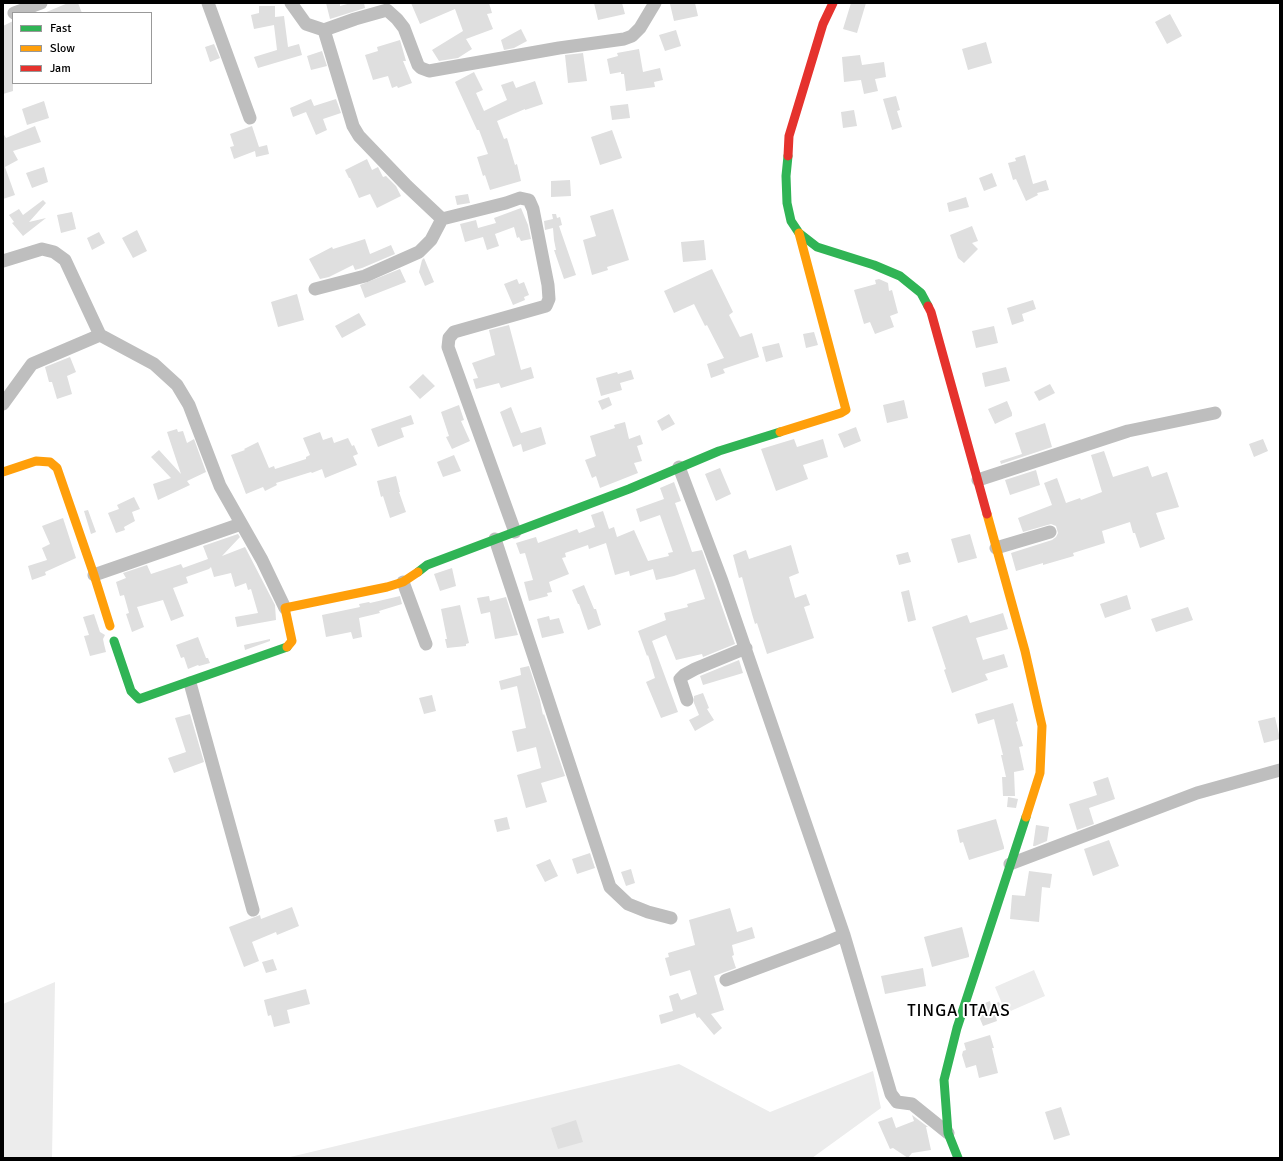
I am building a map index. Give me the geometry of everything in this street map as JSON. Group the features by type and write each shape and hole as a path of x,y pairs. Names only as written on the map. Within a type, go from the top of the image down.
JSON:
{"street":[{"path":"17,12 41,3"},
{"path":"208,3 250,118"},
{"path":"291,3 306,24 324,30 385,7 404,28 418,65 429,71 559,48 624,39 632,36 640,28 655,3"},
{"path":"832,3 823,24 789,136 786,176 787,203 791,221 799,233 817,247 874,265 900,276 921,293 932,312 1025,651 1042,726 1040,773 957,1028 944,1080 948,1133 958,1158"},
{"path":"324,30 353,126 359,136 406,186 442,219"},
{"path":"315,289 365,276 420,252 431,240 442,219 520,198 529,200 533,209 548,285 549,299 546,306 454,332 449,338 448,347 515,532"},
{"path":"285,608 387,587 403,582 427,565 629,488 719,451 842,413 846,410 799,233"},
{"path":"3,261 42,249 54,252 66,260 100,335 154,364 176,385 189,405 220,486 262,560 285,608 292,641 288,646 139,699 131,691 114,642"},
{"path":"3,404 32,364 100,335"},
{"path":"978,480 1128,431 1215,413"},
{"path":"3,472 36,461 50,462 57,468 110,626"},
{"path":"679,467 746,648 844,935 891,1094 897,1102 912,1104 948,1133"},
{"path":"94,575 241,524"},
{"path":"996,548 1050,532"},
{"path":"495,539 610,887 628,904 648,912 671,918"},
{"path":"403,582 426,644"},
{"path":"686,700 680,679 684,675 746,648"},
{"path":"190,682 253,910"},
{"path":"1010,864 1197,793 1280,770"},
{"path":"726,980 844,935"}],"shaded area":[{"path":"1034,970 1045,996 1006,1013 995,987"},
{"path":"55,982 52,1158 3,1158 3,1004"},
{"path":"679,1064 770,1112 873,1071 881,1108 812,1158 286,1158"}],"building":[{"path":"68,3 78,3 82,12 46,12"},
{"path":"326,3 340,3 340,6 351,3 364,3 365,8 330,19"},
{"path":"411,3 489,3 492,13 487,14 493,29 466,39 472,49 458,58 439,61 432,50 463,31 455,9 420,24"},
{"path":"594,3 622,3 625,14 598,20"},
{"path":"695,3 698,16 674,21 670,4"},
{"path":"851,3 866,3 857,33 843,29"},
{"path":"259,6 275,6 275,17 284,16 288,47 299,44 302,55 258,68 254,57 277,50 274,25 254,29 251,15 259,13"},
{"path":"1170,14 1182,36 1167,44 1155,22"},
{"path":"12,22 13,91 3,94 3,26"},
{"path":"521,29 527,41 514,48 504,50 501,40"},
{"path":"676,30 681,46 665,51 659,35"},
{"path":"400,40 406,61 403,61 412,83 398,88 397,86 392,88 388,76 373,80 365,55 378,51 377,47"},
{"path":"986,42 992,63 968,70 962,49"},
{"path":"214,44 220,58 210,62 205,47"},
{"path":"639,49 643,72 660,68 663,80 654,82 655,87 626,91 624,74 621,74 621,72 610,74 607,59 618,56 617,53"},
{"path":"322,51 327,66 311,70 307,56"},
{"path":"583,53 587,81 568,83 565,55"},
{"path":"860,55 862,65 884,62 886,77 875,79 878,91 864,94 861,80 844,82 842,57"},
{"path":"474,72 483,90 476,93 484,111 507,100 501,85 513,81 516,88 535,81 543,104 525,109 497,121 504,139 507,138 515,165 517,164 521,181 490,190 485,175 483,176 477,157 488,154 479,130 477,130 455,82"},
{"path":"896,96 900,110 897,111 902,127 892,130 883,99"},
{"path":"311,99 314,106 336,99 341,113 323,119 327,130 316,135 306,112 293,117 290,108"},
{"path":"44,101 49,118 27,125 22,109"},
{"path":"628,104 630,118 612,120 610,106"},
{"path":"854,110 857,126 843,128 841,112"},
{"path":"35,126 41,142 13,151 18,160 5,167 15,195 3,199 3,133 6,138"},
{"path":"252,126 259,147 267,145 269,154 256,157 255,151 234,159 230,147 234,146 230,134"},
{"path":"612,130 622,158 600,165 591,137"},
{"path":"1025,155 1033,184 1046,180 1049,190 1037,193 1038,195 1026,201 1016,179 1013,180 1008,163 1016,161 1015,158"},
{"path":"367,159 372,170 378,167 383,177 386,176 396,186 401,196 377,208 370,194 359,198 345,170"},
{"path":"44,167 48,182 32,188 26,173"},
{"path":"992,173 997,186 984,191 979,178"},
{"path":"570,180 571,196 551,197 551,181"},
{"path":"468,194 470,203 457,205 455,196"},
{"path":"966,197 969,207 949,212 947,203"},
{"path":"43,200 46,203 29,222 46,218 23,236 12,223 14,222 9,215 19,209 23,215"},
{"path":"521,208 528,225 531,239 521,241 519,237 517,238 514,227 495,234 499,246 487,250 483,237 465,242 460,224 476,220 478,228 496,223 494,218"},
{"path":"613,209 629,260 607,267 608,270 592,275 583,240 596,236 590,216"},
{"path":"72,212 76,229 61,233 57,215"},
{"path":"552,214 556,214 557,218 560,217 562,225 559,226 576,275 564,279 554,250 556,250 553,228 545,230 544,221 553,219"},
{"path":"972,226 978,241 972,243 978,249 964,263 958,258 950,235"},
{"path":"137,230 147,251 133,258 122,238"},
{"path":"99,232 105,243 92,250 87,238"},
{"path":"365,239 370,254 391,245 395,254 355,270 353,265 329,277 320,279 309,259 332,247 333,249"},
{"path":"704,240 706,260 683,262 681,242"},
{"path":"424,258 434,282 425,286 419,272 422,260"},
{"path":"400,269 406,282 365,298 360,285"},
{"path":"712,269 733,312 729,315 740,337 752,333 759,357 723,369 725,373 711,378 707,364 724,358 707,325 705,326 694,304 674,313 664,291"},
{"path":"517,279 519,284 524,282 529,295 524,297 525,300 513,305 504,284"},
{"path":"879,279 888,283 889,291 892,290 898,313 890,316 894,327 875,334 870,322 864,324 854,290 876,284 875,280"},
{"path":"297,294 304,320 278,327 271,302"},
{"path":"1033,300 1036,309 1022,314 1024,321 1012,325 1007,308"},
{"path":"359,313 366,325 342,338 335,326"},
{"path":"509,325 521,370 531,367 534,378 501,388 499,383 476,389 473,379 478,378 472,363 495,355 489,330"},
{"path":"994,326 998,343 976,348 972,331"},
{"path":"814,332 818,345 806,348 803,334"},
{"path":"779,343 783,357 766,362 762,347"},
{"path":"70,357 76,372 67,376 72,394 57,399 52,382 49,382 45,367"},
{"path":"1006,367 1010,381 985,387 982,373"},
{"path":"631,370 634,379 620,383 622,390 601,396 596,378"},
{"path":"423,374 435,386 420,399 409,387"},
{"path":"1050,384 1055,393 1039,401 1034,392"},
{"path":"609,397 612,405 602,410 598,401"},
{"path":"904,400 908,418 887,423 883,405"},
{"path":"1007,401 1012,416 995,424 988,409"},
{"path":"459,405 464,420 461,421 470,441 452,449 446,437 449,436 441,412"},
{"path":"511,407 521,433 541,427 546,444 523,452 521,444 513,447 500,412"},
{"path":"669,414 675,424 662,431 657,421"},
{"path":"411,415 414,424 401,428 404,437 378,447 371,429"},
{"path":"625,422 629,439 640,435 643,444 637,446 642,461 634,463 638,473 600,488 596,476 592,478 585,460 596,456 590,436 615,428 614,425"},
{"path":"1045,423 1052,447 1001,464 1000,461 1022,454 1015,433"},
{"path":"856,427 861,441 844,448 838,434"},
{"path":"177,429 178,432 183,431 187,443 194,439 206,472 187,481 190,485 158,500 153,484 171,478 151,457 159,450 181,474 167,432"},
{"path":"320,432 323,440 332,437 334,443 348,438 352,446 354,445 358,454 353,456 357,465 325,478 322,469 276,483 277,485 265,491 263,487 246,494 231,455 245,450 244,449 258,442 269,468 274,466 275,469 306,459 306,457 310,455 303,438"},
{"path":"794,439 797,447 823,439 828,457 803,465 808,479 776,491 761,449"},
{"path":"1263,439 1268,451 1254,457 1249,444"},
{"path":"1104,451 1113,477 1148,466 1152,477 1167,472 1179,507 1156,513 1165,539 1140,548 1130,522 1102,531 1105,543 1073,553 1074,556 1016,571 1011,553 1052,540 1058,533 1056,526 1051,524 1023,532 1018,518 1052,505 1044,483 1057,478 1066,503 1080,498 1081,500 1102,492 1091,455"},
{"path":"454,455 461,471 443,477 437,462"},
{"path":"720,468 731,494 716,501 705,474"},
{"path":"1036,470 1040,485 1010,495 1005,480"},
{"path":"396,476 399,492 406,512 390,518 383,496 381,497 377,481"},
{"path":"674,482 681,501 675,503 692,552 702,550 735,644 703,657 702,654 676,660 666,635 652,641 678,712 661,718 646,682 655,678 648,655 647,656 638,631 666,620 664,613 688,607 687,604 705,599 695,569 656,580 653,569 630,576 629,571 615,575 606,543 589,549 588,545 565,553 566,557 562,558 569,574 549,582 552,592 547,593 548,596 529,601 524,582 533,580 525,553 520,554 516,543 536,537 538,543 577,529 579,533 595,527 591,515 603,511 609,529 614,527 617,537 634,530 648,561 669,556 668,553 673,552 660,515 640,522 636,509 664,499 660,488"},
{"path":"134,497 140,509 132,512 135,521 124,527 125,530 116,533 108,513 119,509 117,505"},
{"path":"88,510 96,532 91,534 84,511"},
{"path":"63,518 76,558 45,572 46,575 32,580 28,566 47,560 42,548 50,544 42,526"},
{"path":"238,534 240,537 222,556 245,547 275,605 276,620 237,627 235,617 258,613 251,589 248,590 246,583 235,587 231,573 214,577 211,567 186,577 188,583 173,588 184,616 171,621 163,600 137,607 144,627 132,632 126,614 129,613 124,595 120,596 116,582 126,578 123,573 147,565 151,574 181,564 183,568 208,559 203,546"},
{"path":"970,534 977,558 958,563 951,539"},
{"path":"791,545 799,573 789,577 795,598 806,594 810,605 804,607 814,638 767,654 757,623 755,624 742,577 739,578 733,555 746,550 749,559"},
{"path":"908,552 911,562 899,565 896,555"},
{"path":"452,568 456,586 440,591 434,574"},
{"path":"584,585 594,609 596,609 601,625 588,630 579,604 572,590"},
{"path":"909,590 916,620 908,622 901,592"},
{"path":"1127,595 1131,609 1105,618 1100,604"},
{"path":"400,596 402,604 379,611 380,613 359,618 362,637 353,639 351,632 326,637 322,615 360,607 359,604"},
{"path":"489,596 490,601 506,597 518,635 495,639 490,612 481,614 477,598"},
{"path":"460,605 469,643 466,644 466,646 447,648 445,639 447,639 441,609"},
{"path":"1188,607 1193,620 1156,632 1151,619"},
{"path":"1003,613 1008,629 976,638 983,660 1004,654 1008,667 985,674 988,680 952,693 944,670 946,669 932,627 967,615 970,623"},
{"path":"94,614 100,632 105,635 103,639 106,652 90,656 84,636 89,635 83,617"},
{"path":"549,616 550,620 559,618 564,633 542,638 537,619"},
{"path":"198,637 206,658 208,658 210,663 198,665 188,669 184,657 181,658 176,645"},
{"path":"270,639 270,641 245,650 244,645"},
{"path":"739,660 743,673 703,685 700,676"},
{"path":"529,666 540,700 543,715 544,714 565,776 541,783 547,802 526,808 517,775 541,768 536,747 517,752 512,731 526,728 517,686 501,690 499,681 521,675 520,668"},
{"path":"703,693 709,708 707,709 714,720 695,731 689,720 699,715 694,703 694,696"},
{"path":"432,695 436,711 424,714 419,698"},
{"path":"1013,703 1018,721 1016,722 1023,746 1019,747 1024,770 1014,772 1015,796 1003,796 1002,777 1006,777 1001,755 1003,755 994,719 978,724 975,714"},
{"path":"190,714 204,762 174,773 168,758 186,752 175,718"},
{"path":"1275,717 1280,739 1264,743 1258,721"},
{"path":"1108,777 1115,799 1089,808 1094,824 1077,830 1069,804 1097,795 1093,782"},
{"path":"1008,797 1018,799 1016,808 1007,807"},
{"path":"507,817 510,829 497,832 494,820"},
{"path":"996,819 1004,849 969,860 963,842 960,843 957,830"},
{"path":"1036,825 1049,827 1047,841 1033,846"},
{"path":"1109,840 1119,866 1093,876 1084,849"},
{"path":"590,853 595,868 577,874 572,859"},
{"path":"550,859 558,876 545,882 536,865"},
{"path":"631,869 635,883 626,886 621,872"},
{"path":"1029,871 1052,874 1050,888 1042,887 1039,922 1010,919 1012,895 1025,896"},
{"path":"292,907 299,926 277,935 276,932 252,942 259,961 244,967 229,927 260,915 261,919"},
{"path":"730,908 737,932 752,927 755,938 732,945 734,955 732,956 736,968 714,976 724,1010 711,1014 722,1028 714,1035 699,1017 697,1018 695,1013 661,1024 659,1015 673,1011 669,996 678,993 681,1000 697,994 690,970 670,976 665,958 669,957 668,953 695,945 689,920"},
{"path":"962,927 969,957 932,967 924,937"},
{"path":"273,959 277,970 266,973 262,962"},
{"path":"923,968 926,986 885,994 881,976"},
{"path":"306,989 310,1004 287,1010 290,1023 274,1027 271,1015 268,1016 264,1000"},
{"path":"990,1001 991,1005 999,1002 1003,1012 995,1014 997,1021 983,1026 975,1007"},
{"path":"990,1035 994,1048 992,1048 998,1073 979,1078 976,1065 966,1068 962,1055 963,1051 966,1050 964,1043"},
{"path":"1061,1107 1070,1135 1054,1140 1045,1112"},
{"path":"912,1115 928,1127 926,1127 931,1150 912,1153 908,1158 893,1148 890,1149 878,1122 892,1117 896,1128 914,1121"},
{"path":"576,1120 583,1142 558,1149 551,1128"}],"traffic: fast":[{"path":"788,156 786,176 787,203 791,221 799,233 817,247 874,265 900,276 921,293 928,306"},
{"path":"418,572 427,565 629,489 719,451 780,432"},
{"path":"114,641 131,691 139,699 287,647"},
{"path":"958,1158 948,1133 944,1080 957,1028 1026,817"}],"traffic: slow":[{"path":"780,432 841,413 846,410 799,233"},
{"path":"3,472 36,461 50,462 57,468 110,626"},
{"path":"987,514 1025,651 1042,726 1040,773 1026,817"},
{"path":"287,647 292,641 285,608 387,587 403,582 418,572"}],"traffic: jam":[{"path":"788,156 789,136 823,24 833,3"},
{"path":"928,306 931,312 987,514"}],"district":[{"name":"TINGA ITAAS","path":"959,1012"}]}
